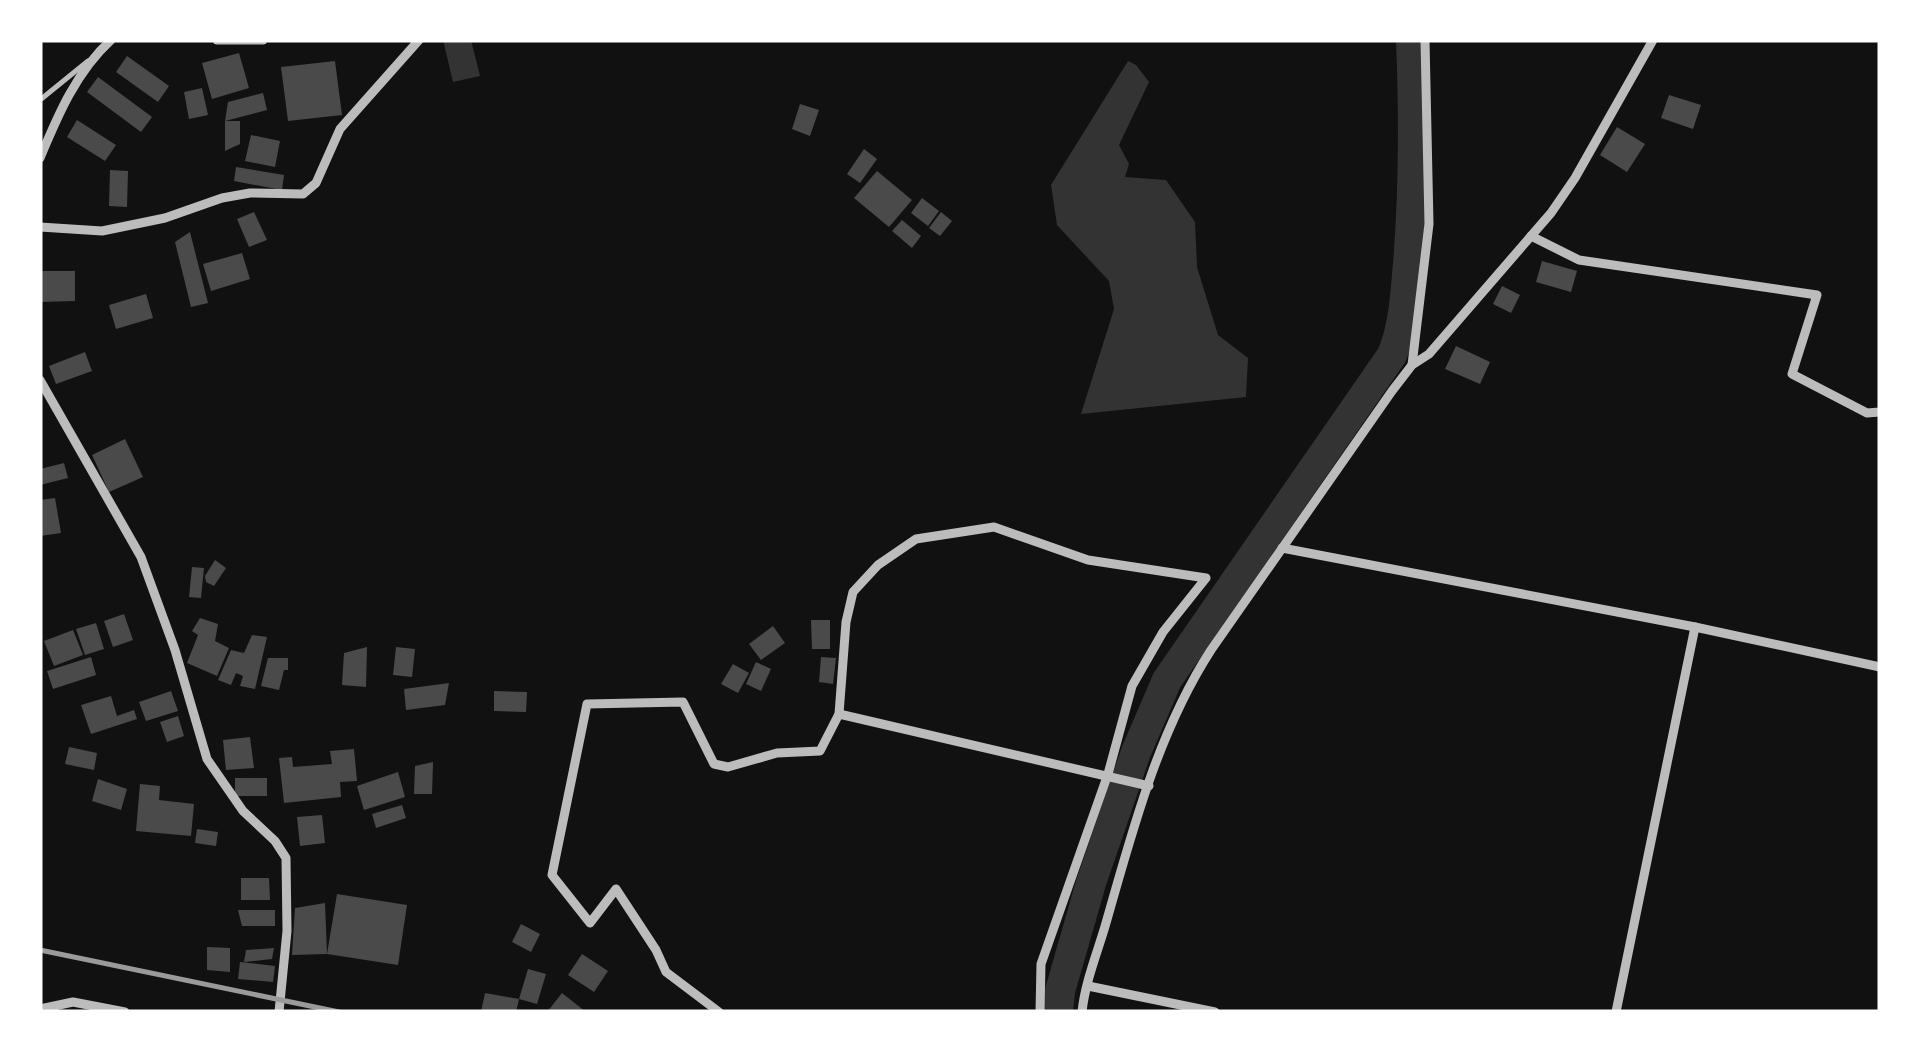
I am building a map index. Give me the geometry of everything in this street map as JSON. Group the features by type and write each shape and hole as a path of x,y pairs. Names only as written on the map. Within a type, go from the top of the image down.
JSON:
{"street":[{"path":"40,158 88,61 111,40"},
{"path":"217,40 264,40"},
{"path":"40,227 102,230 165,218 222,198 250,193 303,194 316,183 340,129 419,40"},
{"path":"1412,365 1429,224 1425,40"},
{"path":"1082,1012 1144,784 1184,694 1412,365 1429,354 1532,236 1574,178 1653,40"},
{"path":"1532,236 1579,260 1817,295 1792,374 1867,413 1880,412"},
{"path":"40,380 141,557 176,650 208,759 243,811 275,840 286,858 287,931 280,1012"},
{"path":"719,1012 666,972 616,889 590,923 552,875 586,704 683,702 714,764 728,767 777,753 820,751 839,714 846,622 854,592 878,564 916,539 994,527 1088,560 1206,578 1163,632 1132,686 1111,775 1041,964 1040,1012"},
{"path":"1282,548 1696,627 1880,667"},
{"path":"1616,1012 1696,627"},
{"path":"839,714 1144,784"},
{"path":"1088,986 1214,1012"},
{"path":"40,1009 73,1002 124,1012"}],"lane":[{"path":"40,100 88,61"}],"shaded area":[{"path":"443,40 471,40 480,76 453,82"},
{"path":"1128,61 1149,82 1119,145 1129,164 1125,177 1166,180 1195,222 1197,267 1218,335 1248,358 1246,397 1081,414 1114,309 1109,281 1057,225 1051,185"}],"building":[{"path":"239,53 249,88 212,99 202,63"},
{"path":"127,56 169,86 158,102 116,72"},
{"path":"335,61 342,115 288,121 281,67"},
{"path":"98,77 152,117 141,132 87,92"},
{"path":"202,88 208,115 189,119 184,92"},
{"path":"263,93 267,110 225,121 228,102"},
{"path":"1669,95 1701,105 1693,129 1661,118"},
{"path":"800,104 819,110 810,136 792,129"},
{"path":"77,120 116,145 105,161 67,137"},
{"path":"225,121 240,121 240,144 225,151"},
{"path":"1617,127 1645,144 1627,172 1600,155"},
{"path":"251,135 280,141 275,167 245,161"},
{"path":"864,149 877,159 860,183 847,174"},
{"path":"236,167 284,175 282,190 234,181"},
{"path":"110,170 128,171 127,207 109,206"},
{"path":"877,171 912,200 889,227 854,198"},
{"path":"922,198 939,211 928,226 911,213"},
{"path":"254,212 267,240 249,247 237,219"},
{"path":"941,212 952,221 940,236 929,228"},
{"path":"902,220 921,236 912,248 892,231"},
{"path":"190,232 208,303 191,307 175,242"},
{"path":"242,253 250,279 211,291 203,264"},
{"path":"1542,261 1577,271 1571,292 1536,282"},
{"path":"40,271 75,271 75,301 40,302"},
{"path":"1502,286 1520,295 1511,313 1493,304"},
{"path":"146,294 153,318 116,329 109,305"},
{"path":"1456,346 1490,362 1480,384 1445,369"},
{"path":"85,352 92,371 56,384 49,366"},
{"path":"125,439 143,477 109,492 92,455"},
{"path":"64,463 68,478 40,485 40,469"},
{"path":"55,498 61,533 40,536 40,500"},
{"path":"215,560 226,568 214,586 206,582 205,576"},
{"path":"192,567 204,568 201,598 189,597"},
{"path":"124,614 133,640 113,647 104,621"},
{"path":"200,618 218,624 215,641 229,648 217,676 187,663 198,635 192,631"},
{"path":"811,620 830,620 830,649 812,649"},
{"path":"96,623 104,649 85,655 76,629"},
{"path":"773,626 785,643 761,660 749,644"},
{"path":"73,630 83,655 54,666 44,641"},
{"path":"252,635 267,637 255,689 240,686 243,676 236,673 231,685 218,680 231,650 244,653"},
{"path":"367,647 366,687 342,685 344,653"},
{"path":"396,647 415,649 412,677 393,675"},
{"path":"91,657 96,675 53,689 47,671"},
{"path":"821,657 836,658 833,684 819,682"},
{"path":"268,658 288,658 288,670 284,670 279,690 261,686"},
{"path":"756,662 771,669 761,691 746,684"},
{"path":"733,664 749,673 738,693 721,684"},
{"path":"449,683 445,705 406,710 404,689"},
{"path":"171,691 178,711 146,721 139,702"},
{"path":"494,691 527,692 526,712 494,711"},
{"path":"111,696 117,716 134,710 137,719 91,734 81,705"},
{"path":"178,716 184,736 167,742 160,722"},
{"path":"250,737 254,768 226,770 223,740"},
{"path":"69,747 97,753 94,770 65,764"},
{"path":"354,749 357,781 340,782 341,797 284,803 279,758 292,757 293,767 332,764 330,751"},
{"path":"433,762 432,794 414,794 415,766"},
{"path":"398,772 405,797 364,810 357,786"},
{"path":"235,778 267,778 267,796 235,796"},
{"path":"98,779 127,789 121,810 92,801"},
{"path":"140,784 160,786 159,800 194,804 191,836 136,831"},
{"path":"402,805 406,818 376,828 372,814"},
{"path":"322,815 325,843 300,846 297,817"},
{"path":"197,829 218,832 216,846 195,843"},
{"path":"241,878 269,878 270,900 241,900"},
{"path":"337,894 407,905 398,965 327,954"},
{"path":"325,903 327,954 292,955 295,908"},
{"path":"238,910 275,910 275,926 242,926"},
{"path":"521,924 540,934 531,952 512,942"},
{"path":"207,947 230,948 230,972 207,970"},
{"path":"274,948 272,959 244,962 246,950"},
{"path":"582,954 608,971 594,992 568,975"},
{"path":"240,962 275,966 273,982 238,979"},
{"path":"528,969 546,974 537,1004 519,999"},
{"path":"485,993 519,999 516,1012 481,1012"},
{"path":"562,993 586,1012 547,1012"}],"waterway":[{"path":"1058,1012 1060,991 1091,883 1136,752 1167,680 1396,344 1405,299 1411,208 1411,40"}],"railway":[{"path":"40,950 339,1012"}]}
